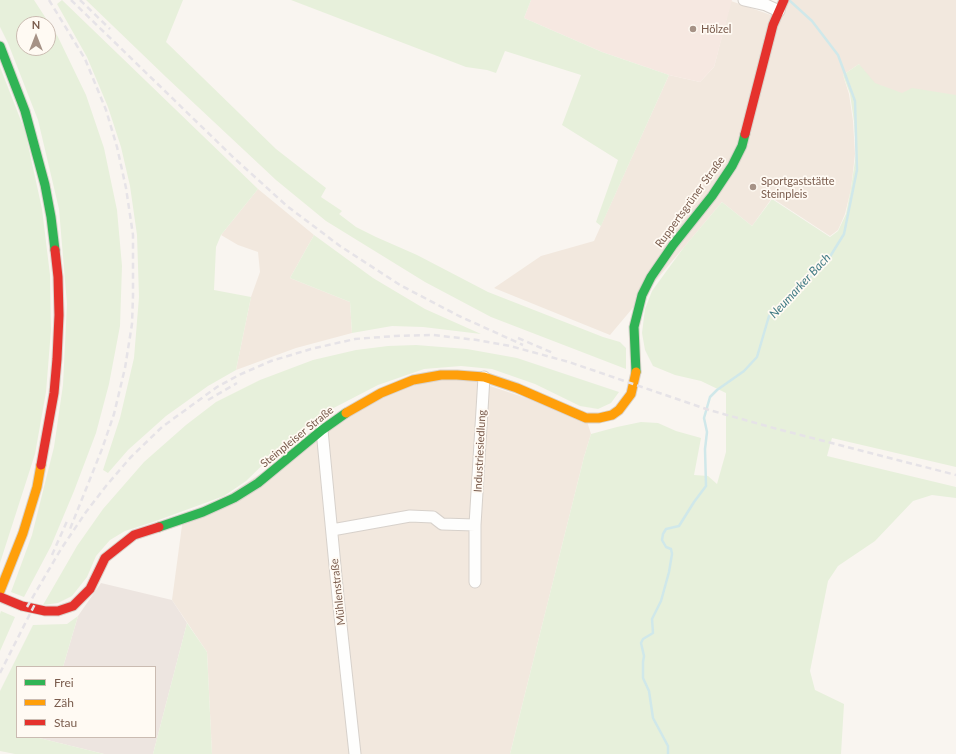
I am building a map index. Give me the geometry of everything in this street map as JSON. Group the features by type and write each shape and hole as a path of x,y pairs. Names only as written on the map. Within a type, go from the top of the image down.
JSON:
{"street":[{"path":"744,0 766,5 782,5"},
{"name":"Ruppertsgrüner Straße","path":"631,394 636,372 634,328 636,311 642,295 651,277 673,245 712,196 732,166 742,146 773,25 782,5"},
{"path":"0,46 25,111 45,185 51,217 58,277 59,315 56,380 47,438 35,493 23,533 0,591"},
{"name":"Steinpleiser Straße","path":"0,597 22,606 45,612 58,611 73,606 90,589 105,558 134,535 203,512 234,498 258,483 322,430 349,411 381,393 413,380 441,375 484,377 500,381 586,418 599,418 612,415 619,410 631,394"},
{"name":"Industriesiedlung","path":"475,582 475,525 484,377"},
{"name":"Mühlenstraße","path":"322,430 355,754"},
{"path":"332,530 410,516 433,517 442,524 475,525"}],"shaded area":[{"path":"531,0 732,0 714,67 700,82 669,75 602,52 524,18"},
{"path":"780,0 956,0 956,264 859,64 843,75 849,94 853,121 855,154 851,189 845,214 838,230 830,236 772,198 752,226 722,202 610,335 494,288 541,256 594,241 669,75 700,82 714,67 731,1 771,15"},
{"path":"258,189 314,235 290,278 350,302 352,333 296,348 236,370 251,297 260,272 258,252 238,245 221,235"},
{"path":"457,375 586,418 591,434 510,754 212,754 207,652 172,600 183,518 203,512 381,393"},
{"path":"101,583 172,600 187,623 153,754 104,754 39,738 156,738 156,666 63,666 78,616"}],"green space":[{"path":"0,0 34,0 44,16 16,16 16,56 56,56 56,34 58,37 86,95 104,148 117,210 122,266 120,326 109,384 96,433 51,546 24,597 11,592 32,535 54,447 63,385 67,304 59,209 38,120 8,43 0,27"},
{"path":"62,0 258,189 221,235 216,247 214,290 251,297 236,370 208,386 166,416 128,450 108,473 103,470 120,418 134,358 139,297 137,235 130,186 121,147 108,107 87,57 57,4"},
{"path":"86,0 183,0 166,42 276,149 326,188 321,197 342,211 339,214 356,227 417,255 488,292 603,337 620,342 626,348 626,369 491,317 425,282 326,221 276,180"},
{"path":"291,0 531,0 524,18 602,52 669,75 601,226 596,222 618,160 562,125 581,75 505,51 496,73 466,67"},
{"path":"859,64 875,83 902,93 912,88 956,95 956,467 832,438 827,456 956,487 956,498 932,495 913,501 875,541 838,566 828,581 810,671 815,690 844,704 841,754 510,754 591,434 641,422 658,423 676,431 701,438 694,475 708,476 717,484 726,452 726,393 701,381 675,375 653,366 645,350 642,333 645,309 652,291 684,247 722,202 752,226 772,199 830,237 838,231 846,214 856,154 850,94 843,75"},
{"path":"0,67 25,131 42,209 50,275 51,330 46,392 35,454 0,563"},
{"path":"314,235 373,278 425,309 481,334 423,327 392,326 352,333 350,302 290,278"},
{"path":"416,345 467,349 517,358 619,392 611,403 598,409 580,406 535,384 492,369 461,366 424,369 378,385 324,413 278,450 246,481 224,496 125,531 110,540 96,556 87,577 72,596 58,603 43,605 77,546 103,509 144,462 186,425 216,402 260,380 313,360 356,350 388,346"},
{"path":"1,611 15,617 0,651 0,614"},
{"path":"78,616 63,666 16,666 16,738 39,738 104,754 15,754 0,751 0,691 33,625 67,624"},
{"path":"187,623 207,652 212,754 153,754"}],"waterway":[{"name":"Neumarker Bach","path":"668,754 668,746 653,718 649,691 643,678 644,656 641,643 643,639 653,633 652,619 661,601 669,572 672,554 671,549 666,547 662,540 663,534 666,529 679,526 706,486 705,449 707,432 704,418 710,397 717,390 744,371 757,357 769,316 787,297 826,263 844,234 857,170 855,101 838,55 812,21 789,0"}],"railway":[{"path":"49,0 85,59 106,110 117,147 126,188 133,235 132,324 125,368 114,414 102,449 70,529"},
{"path":"71,0 234,158 287,206 340,246 400,285 459,316 523,345"},
{"path":"80,0 110,29"},
{"path":"27,607 61,549 86,512 130,458 162,427 217,387 239,375 271,361 311,349 355,339 433,335 477,340 510,346 569,362 709,410 956,475"},
{"path":"518,338 553,353"},
{"path":"208,400 237,383"},
{"path":"52,555 68,519"},
{"path":"0,673 36,602"}],"traffic: fast":[{"path":"0,46 25,111 45,185 55,250"},
{"path":"636,372 634,327 642,295 651,277 673,245 712,196 732,166 742,146 745,134"},
{"path":"159,527 203,512 234,498 258,483 322,430 346,413"}],"traffic: slow":[{"path":"346,413 381,393 413,380 441,375 457,375 484,377 517,388 586,418 599,418 612,415 619,410 631,394 636,372"},
{"path":"0,591 23,533 37,487 41,465"}],"traffic: jam":[{"path":"745,134 773,25 784,0"},
{"path":"41,465 54,393 57,359 59,315 58,277 55,250"},
{"path":"0,597 22,606 45,611 58,611 73,606 90,589 105,558 134,535 159,527"}],"place":[{"name":"Hölzel","path":"693,29"},
{"name":"Sportgaststätte Steinpleis","path":"753,187"}]}
